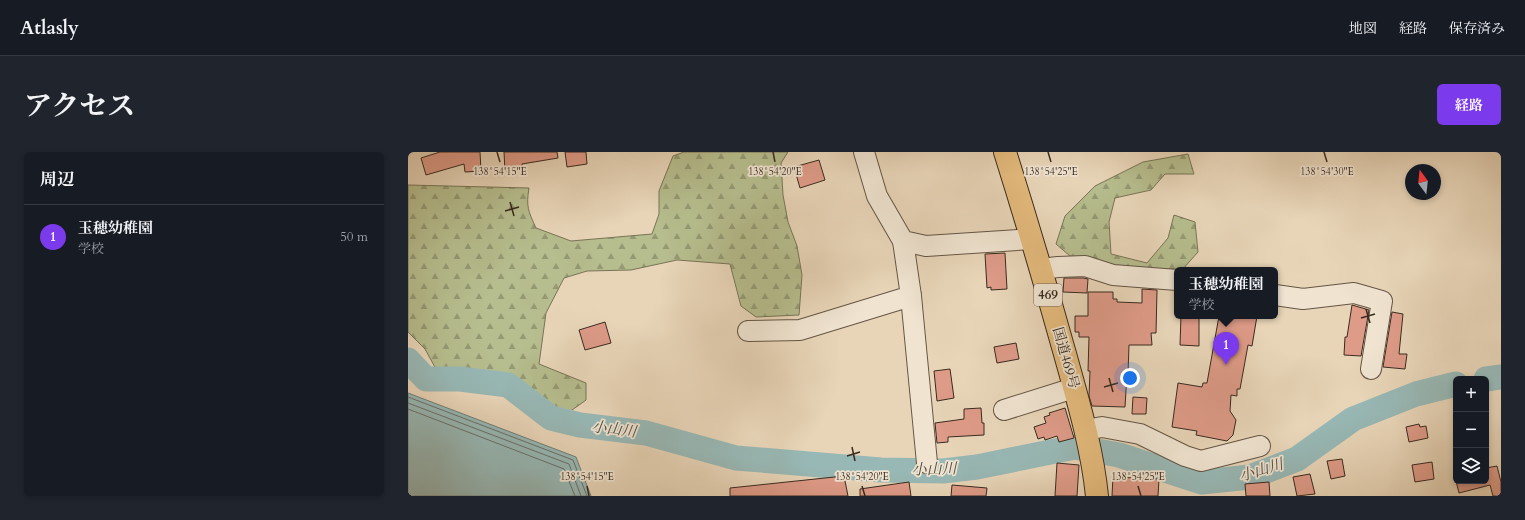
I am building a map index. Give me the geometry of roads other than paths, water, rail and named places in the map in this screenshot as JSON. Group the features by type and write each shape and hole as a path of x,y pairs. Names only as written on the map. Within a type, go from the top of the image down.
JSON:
{"highway":[{"name":"国道469号","path":"1005,152 1041,270 1087,435 1093,462 1097,496"}],"street":[{"path":"864,152 877,196 903,241 911,296 927,463"},
{"path":"903,241 926,246 1032,239"},
{"path":"1041,270 1058,266 1085,266 1113,275 1174,280"},
{"path":"1278,295 1303,299 1354,293 1382,300 1371,369"},
{"path":"748,331 800,330 911,296"},
{"path":"1004,410 1074,388"},
{"path":"1087,435 1102,427 1140,434 1185,456 1202,461 1260,446"}],"water":[{"path":"408,393 576,457 591,496 408,496"}],"waterway":[{"name":"小山川","path":"408,360 426,379 460,379 508,385 551,418 580,425 646,433 736,458 881,470 943,471 977,467 1075,447 1119,455 1202,482 1250,477 1297,459 1353,419 1416,394 1453,385"},
{"name":"小山川","path":"1489,379 1501,377"}],"place":[{"name":"玉穂幼稚園","path":"1226,365"}]}
